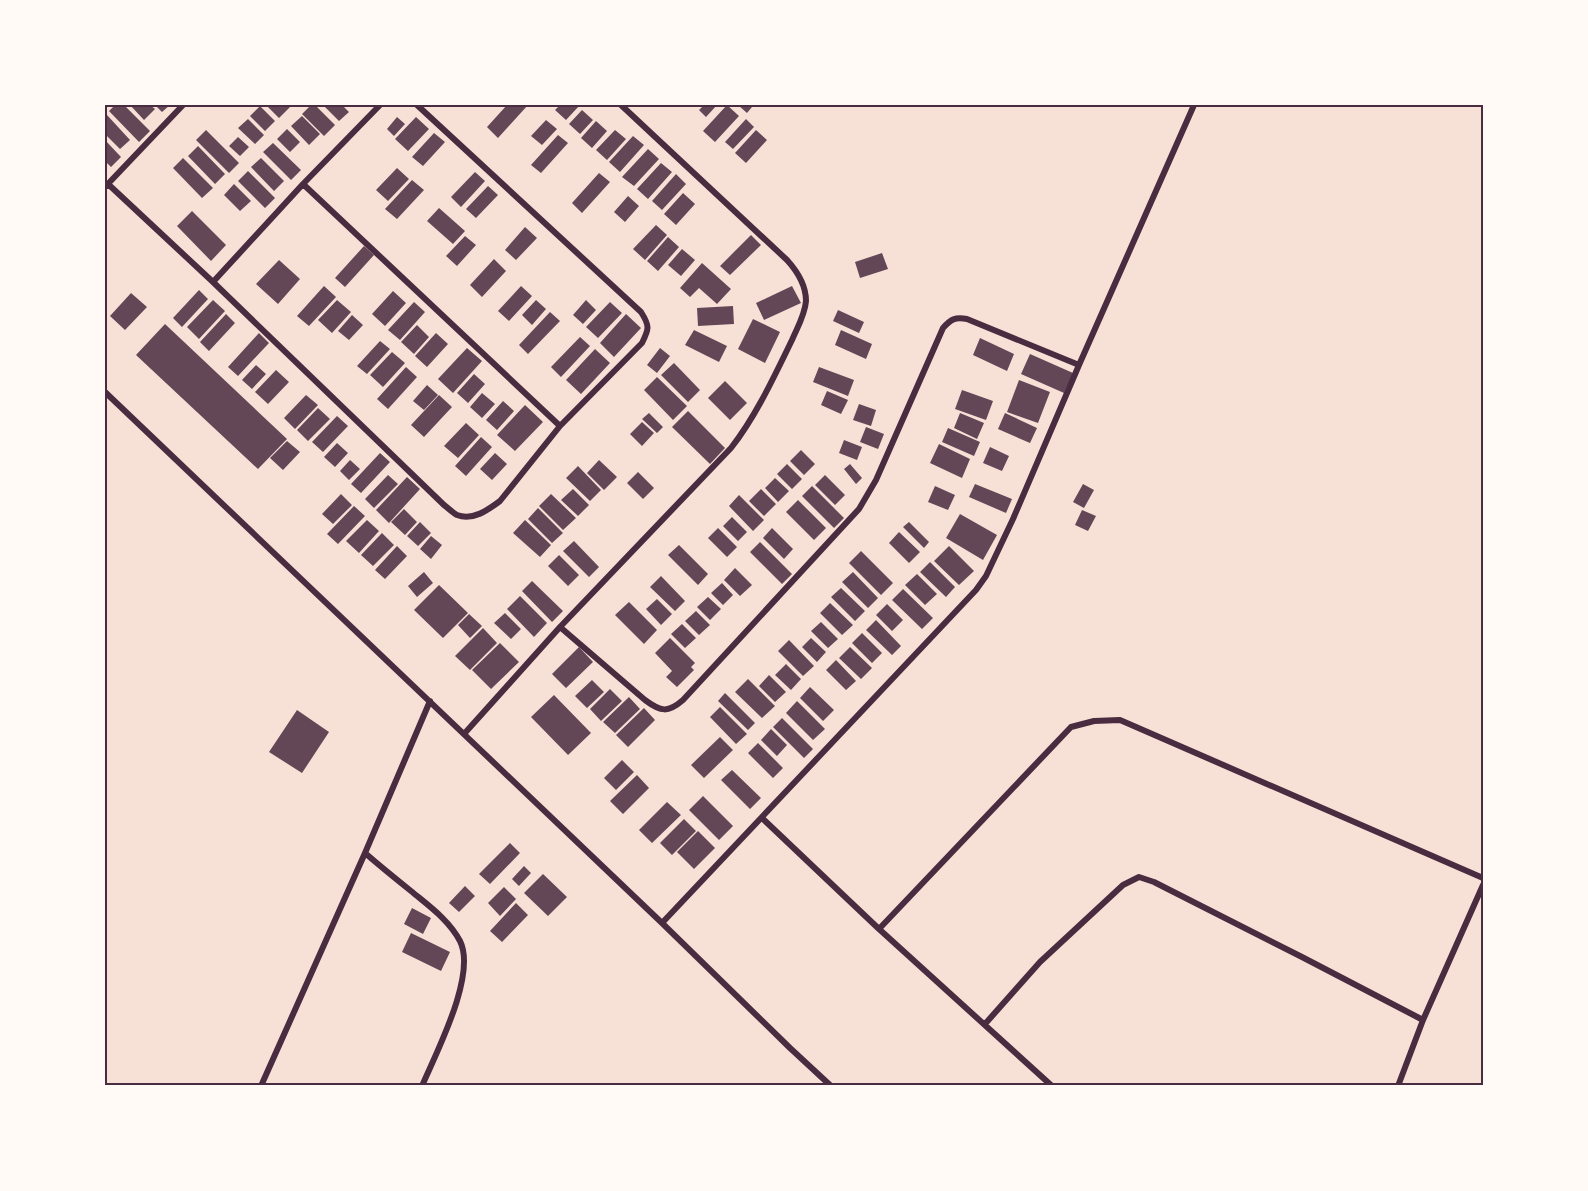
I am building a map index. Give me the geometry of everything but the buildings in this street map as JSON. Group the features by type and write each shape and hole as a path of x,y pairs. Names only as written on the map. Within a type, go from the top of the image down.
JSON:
{"street":[{"path":"183,105 106,186 213,282 444,506 458,515 470,516 480,514 500,501 560,426 642,343 648,330 647,321 641,312 417,105"},
{"path":"213,282 380,105"},
{"path":"464,734 560,627 731,448 741,435 778,370 806,303 806,292 794,268 787,260 621,105"},
{"path":"662,923 965,602 986,576 1194,105"},
{"path":"303,184 560,426"},
{"path":"560,627 650,704 662,710 671,708 684,700 859,509 876,480 943,328 950,320 967,319 1079,365"},
{"path":"105,392 831,1086"},
{"path":"261,1086 430,701"},
{"path":"879,929 1071,727 1094,721 1120,720 1483,878"},
{"path":"762,818 879,929 1052,1086"},
{"path":"365,853 441,916 454,931 461,944 464,963 454,1013 422,1086"},
{"path":"985,1024 1040,962 1123,885 1139,878 1154,882 1423,1020"},
{"path":"1398,1086 1423,1020 1483,885"}]}
